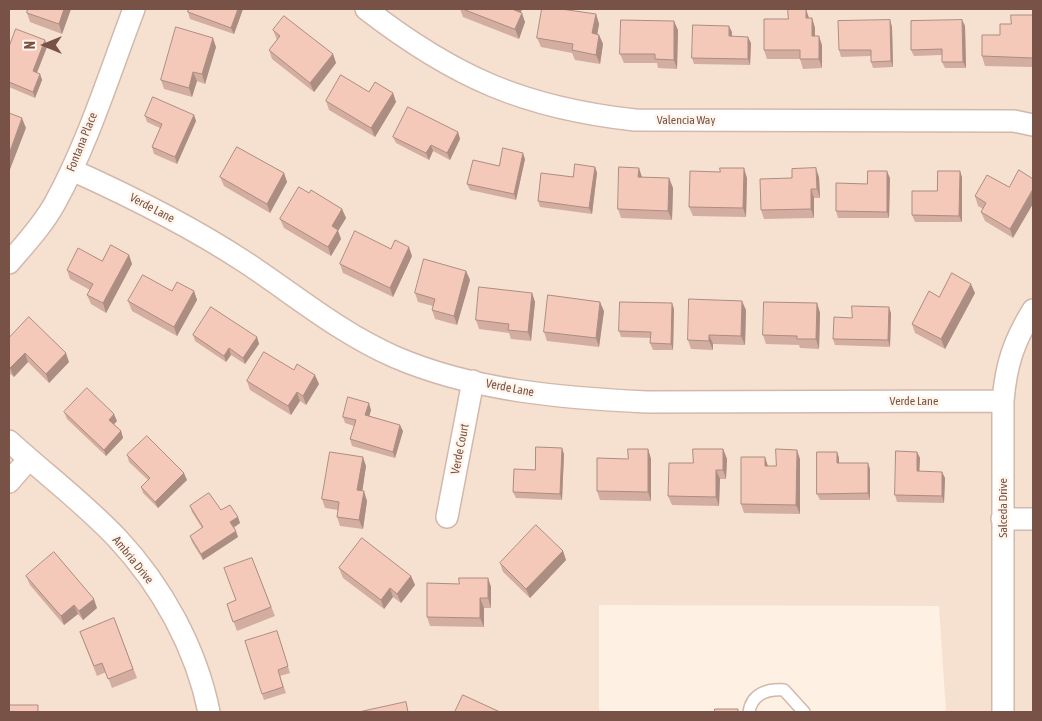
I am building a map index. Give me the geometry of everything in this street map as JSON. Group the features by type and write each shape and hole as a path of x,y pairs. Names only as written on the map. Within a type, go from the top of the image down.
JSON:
{"street":[{"name":"Fontana Place","path":"9,263 44,220 72,170 134,9"},
{"name":"Valencia Way","path":"366,9 427,53 471,78 542,104 591,115 634,120 1014,121 1033,125"},
{"name":"Verde Lane","path":"72,170 153,207 245,262 358,339 396,357 444,374 543,394 648,402 1003,401"},
{"name":"Salceda Drive","path":"1003,712 1003,401 1006,368 1018,334 1033,310"},
{"name":"Verde Court","path":"447,517 473,381"},
{"name":"Ambria Drive","path":"9,441 117,538 152,581 181,628 209,712"},
{"path":"9,482 29,459"},
{"path":"1002,519 1033,519"}],"lane":[{"path":"749,712 760,694 770,689 784,690 804,712"}],"shaded area":[{"path":"9,9 1033,9 1033,712 946,712 939,606 599,605 599,712 9,712"}],"building":[{"path":"28,9 64,9 59,24 27,13"},
{"path":"189,9 238,9 231,28 188,12"},
{"path":"463,9 515,9 522,13 515,29"},
{"path":"542,9 561,9 596,14 592,33 599,35 596,55 572,50 573,44 537,38"},
{"path":"788,9 806,9 806,18 812,18 812,36 819,36 819,59 800,59 800,50 764,50 764,19 788,19"},
{"path":"1011,15 1033,15 1033,58 982,56 982,35 1000,35 1000,24 1011,24"},
{"path":"284,16 333,54 310,83 269,50 280,36 273,30"},
{"path":"621,20 674,21 674,60 655,59 655,54 620,54"},
{"path":"890,20 891,61 871,62 871,50 839,50 838,21"},
{"path":"962,20 963,62 942,62 942,49 911,50 911,21"},
{"path":"693,25 729,26 729,36 748,37 748,59 692,58"},
{"path":"176,27 213,38 202,74 193,72 189,88 161,80"},
{"path":"16,29 45,40 33,71 40,74 33,92 9,82 9,47"},
{"path":"341,75 369,92 375,82 393,93 371,128 326,101"},
{"path":"153,97 194,115 175,157 152,147 162,124 145,116"},
{"path":"408,107 458,132 447,153 431,145 426,153 393,137"},
{"path":"9,113 22,118 9,154"},
{"path":"237,147 284,173 267,204 220,177"},
{"path":"503,148 523,153 514,194 467,184 473,160 499,166"},
{"path":"575,164 595,167 589,208 538,201 541,173 573,177"},
{"path":"619,167 639,168 638,177 669,178 668,211 618,209"},
{"path":"720,168 744,168 743,208 689,207 690,171 720,172"},
{"path":"816,168 817,189 811,189 811,209 761,210 760,179 792,178 792,169"},
{"path":"1019,170 1033,179 1033,189 1010,229 981,212 986,203 975,196 987,175 1009,187"},
{"path":"868,171 887,171 887,212 836,211 836,183 867,184"},
{"path":"938,171 960,171 959,216 912,215 912,191 937,191"},
{"path":"299,187 309,193 311,190 342,209 332,226 338,230 328,247 280,219"},
{"path":"355,231 391,249 395,240 409,247 390,288 340,264"},
{"path":"111,245 129,255 103,303 87,295 93,284 67,270 78,248 102,261"},
{"path":"424,259 466,271 454,316 432,310 435,299 415,293"},
{"path":"952,273 971,284 941,339 912,324 929,291 939,297"},
{"path":"143,275 172,291 177,282 194,291 174,327 128,301"},
{"path":"479,287 532,293 528,332 508,330 509,324 476,320"},
{"path":"548,295 600,302 596,338 544,332"},
{"path":"689,299 742,301 741,336 709,335 709,341 688,340"},
{"path":"620,302 672,303 671,344 650,343 651,332 619,331"},
{"path":"764,302 817,303 816,339 797,339 797,336 763,335"},
{"path":"852,306 889,307 888,340 833,339 834,317 852,318"},
{"path":"211,307 257,337 243,358 229,348 224,356 193,335"},
{"path":"29,317 66,353 46,374 25,353 9,367 9,338"},
{"path":"264,352 294,370 297,364 315,375 303,396 297,392 288,406 247,381"},
{"path":"87,388 114,414 109,420 121,431 104,450 64,412"},
{"path":"348,397 369,403 365,415 400,425 393,452 350,439 356,420 343,417"},
{"path":"147,436 184,473 155,502 141,487 150,478 127,455"},
{"path":"536,447 562,448 560,494 513,492 514,469 535,470"},
{"path":"628,449 648,449 648,492 597,491 597,458 628,459"},
{"path":"693,449 723,449 723,470 716,470 716,497 668,496 669,463 693,463"},
{"path":"776,449 797,450 796,505 741,504 741,457 765,457 765,466 776,466"},
{"path":"896,451 917,452 917,471 942,472 942,496 895,495"},
{"path":"330,452 363,457 357,490 364,491 359,520 337,517 339,502 322,499"},
{"path":"817,452 837,452 837,463 868,463 868,493 817,494"},
{"path":"209,493 221,510 230,505 238,517 230,522 236,531 201,554 190,536 203,527 190,506"},
{"path":"536,525 563,551 526,589 500,563"},
{"path":"362,538 411,576 397,594 390,588 381,600 339,568"},
{"path":"54,552 94,599 79,611 74,605 61,616 26,576"},
{"path":"252,558 271,607 233,622 227,604 236,600 224,568"},
{"path":"459,578 488,578 488,598 480,598 480,618 427,617 427,583 459,584"},
{"path":"114,618 133,669 108,679 102,663 94,666 80,632"},
{"path":"277,631 288,666 278,670 283,687 262,694 245,641"},
{"path":"463,695 500,712 455,712"},
{"path":"406,702 408,712 359,712"},
{"path":"9,705 38,705 38,712 9,712"},
{"path":"715,709 738,709 738,712 715,712"}]}
